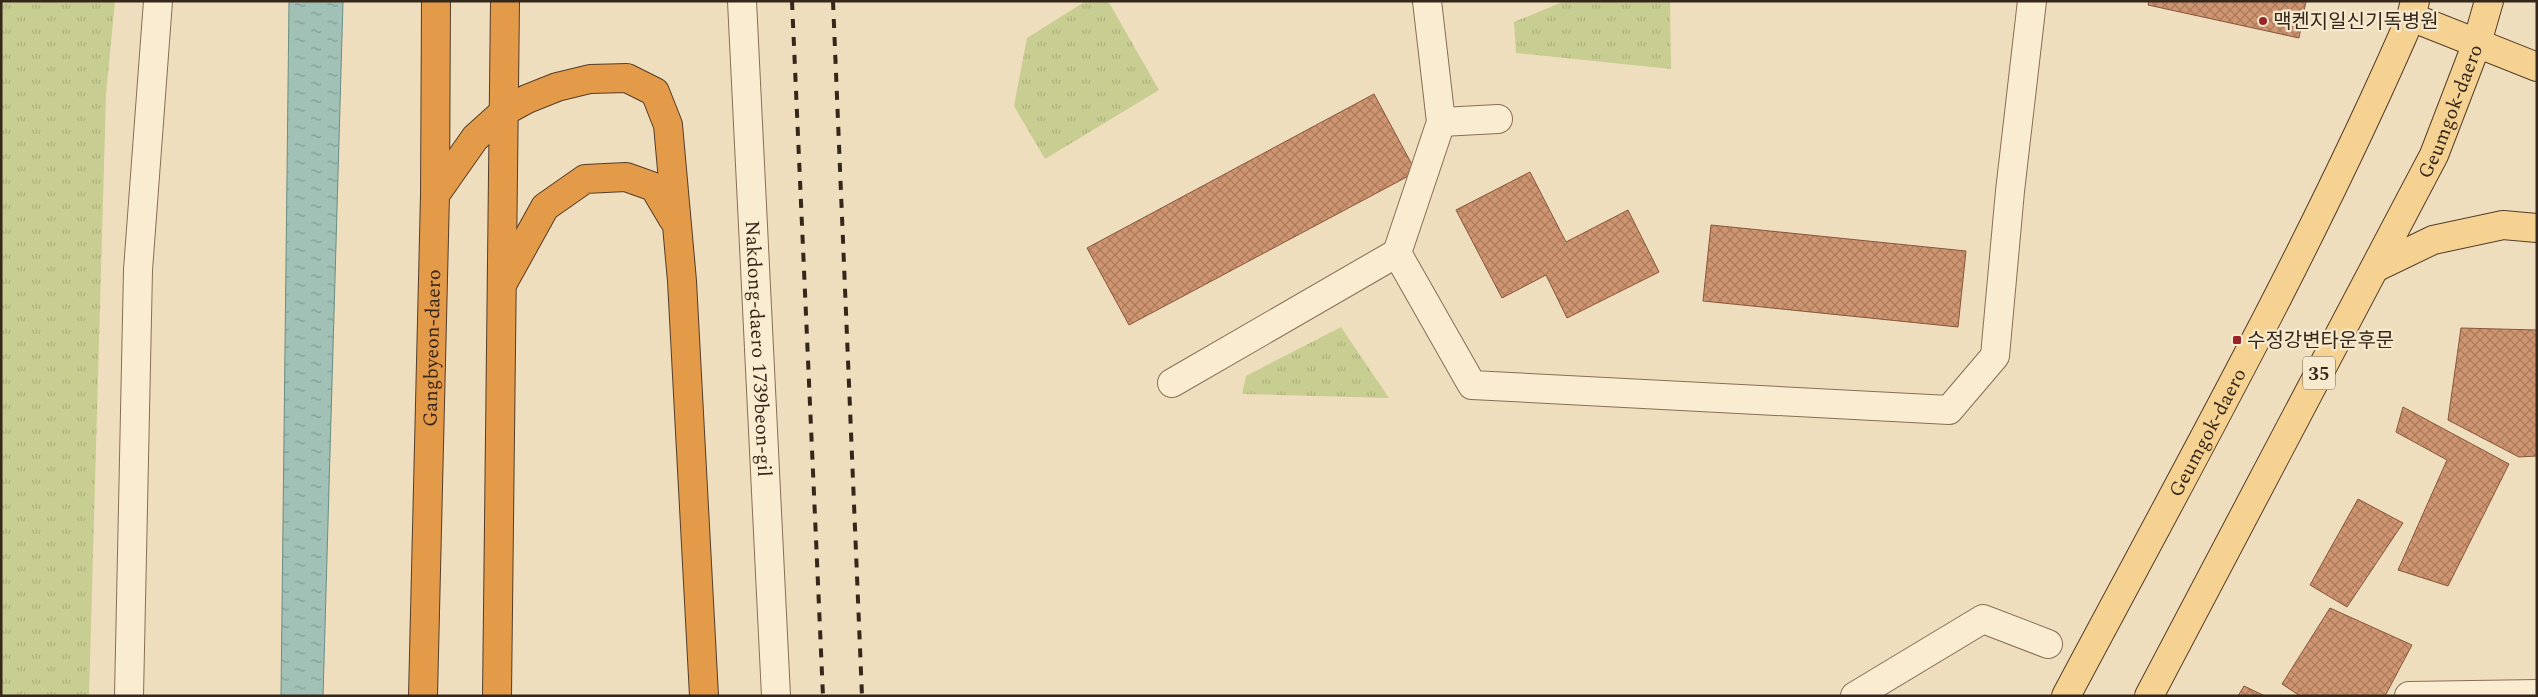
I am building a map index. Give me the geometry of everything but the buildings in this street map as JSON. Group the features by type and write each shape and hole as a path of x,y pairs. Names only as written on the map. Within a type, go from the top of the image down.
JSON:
{"highway":[{"name":"Gangbyeon-daero","path":"423,696 435,196 436,1"},
{"path":"497,696 505,1"},
{"path":"435,196 476,138 505,111 557,87 590,79 627,78 655,92 668,125 677,225 704,696"},
{"path":"503,283 545,207 585,179 626,178 654,187 677,225"}],"main road":[{"name":"Geumgok-daero","path":"2149,696 2434,155 2477,43 2489,1"},
{"name":"Geumgok-daero","path":"2066,696 2273,306 2365,124 2413,9"},
{"path":"2413,9 2477,43 2537,66"},
{"path":"2375,268 2433,240 2503,225 2537,228"}],"street":[{"path":"128,696 138,270 158,1"},
{"name":"Nakdong-daero 1739beon-gil","path":"742,1 776,696"},
{"path":"1172,383 1397,253 1441,122 1427,1"},
{"path":"1397,253 1472,385 1949,410 1995,356 2010,191 2032,1"},
{"path":"1441,122 1498,119"},
{"path":"1855,696 1983,620 2048,644"},
{"path":"2408,696 2532,695"}],"green space":[{"path":"1,1 115,1 106,94 89,696 1,696"},
{"path":"1086,1 1108,1 1159,90 1045,159 1014,106 1027,38"},
{"path":"1565,1 1670,1 1671,69 1516,53 1514,22"},
{"path":"1341,327 1389,398 1242,394 1246,376"}],"water":[{"path":"289,1 343,1 323,696 281,696"}],"railway":[{"path":"792,1 823,696"},
{"path":"833,1 862,696"}],"place":[{"name":"맥켄지일신기독병원","path":"2263,21"},
{"name":"수정강변타운후문","path":"2237,340"}]}
